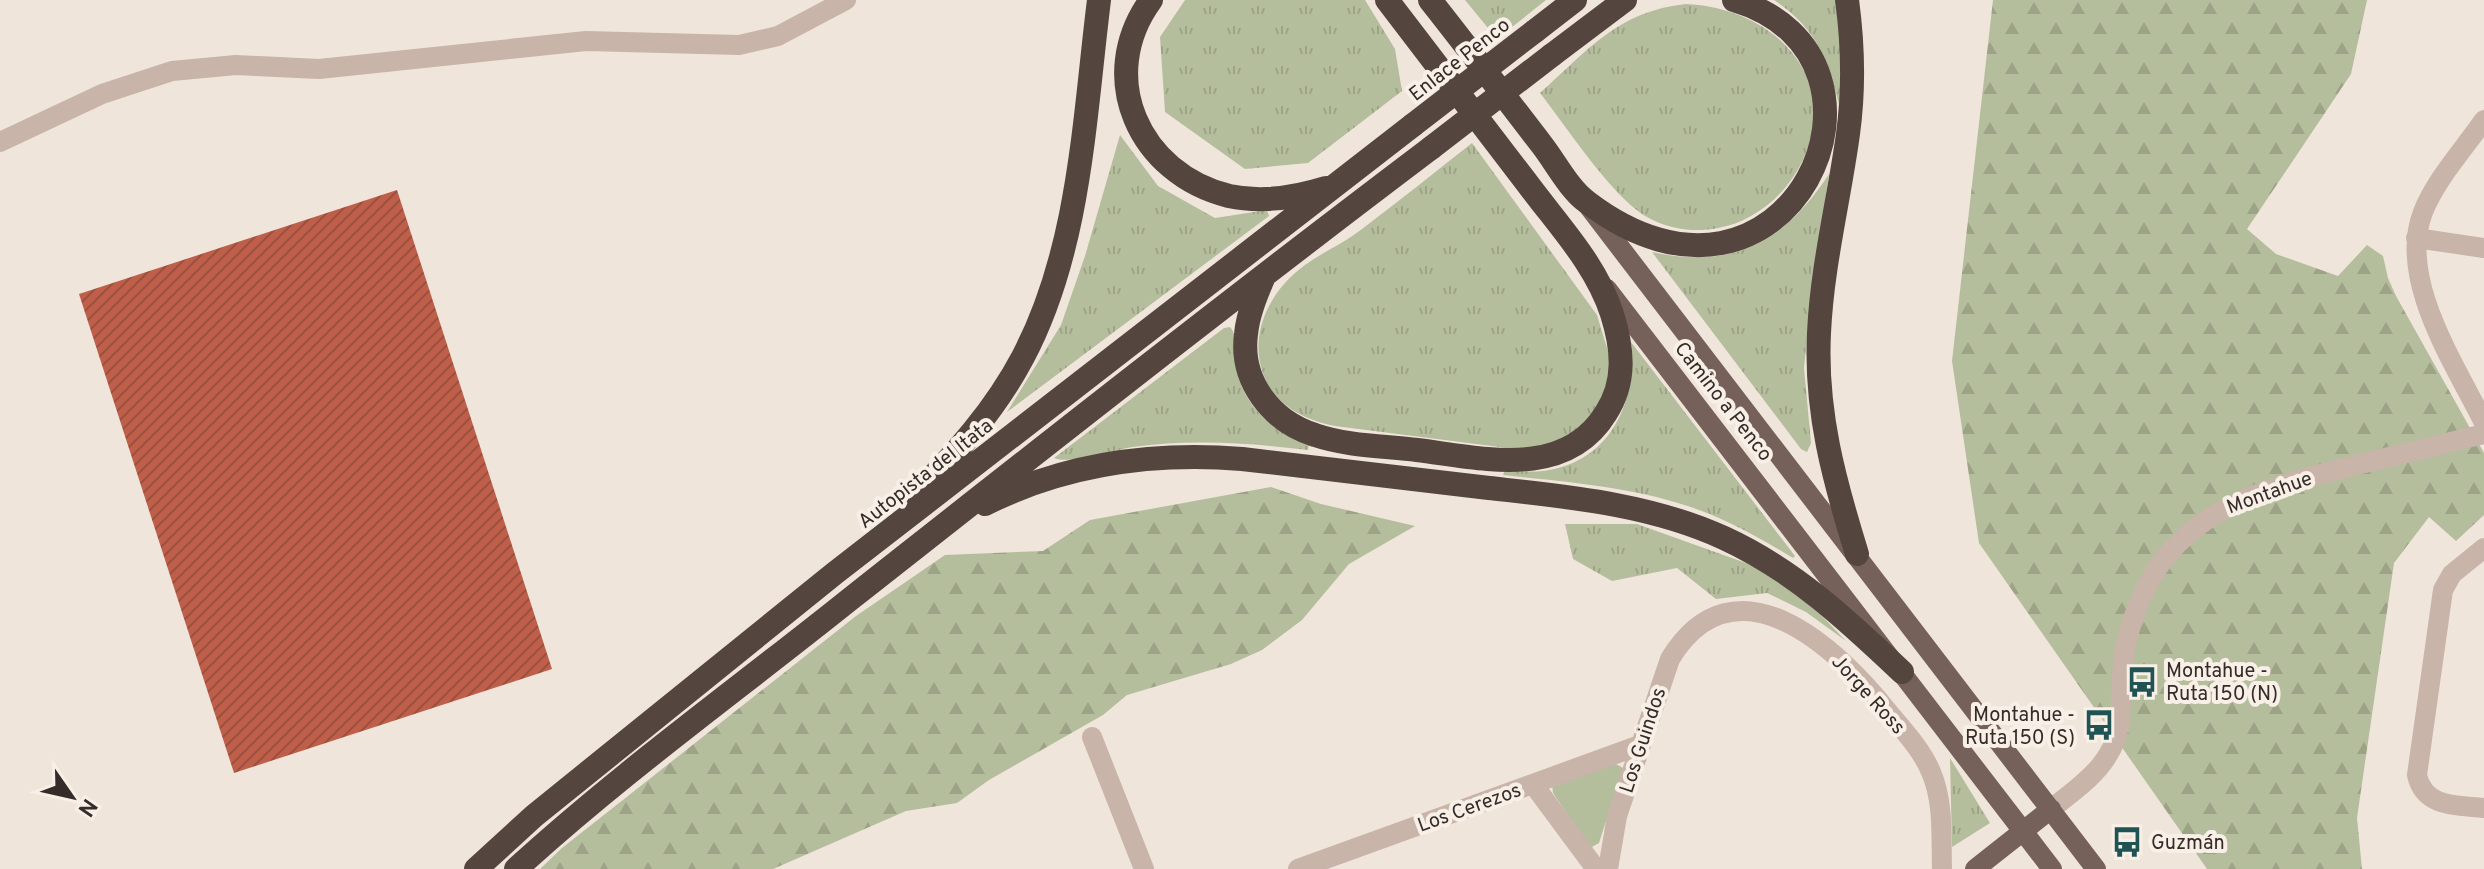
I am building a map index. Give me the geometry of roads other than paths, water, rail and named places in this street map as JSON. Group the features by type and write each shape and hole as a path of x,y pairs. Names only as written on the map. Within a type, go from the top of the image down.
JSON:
{"highway":[{"path":"835,573 931,479 965,441 1005,387 1034,335 1053,284 1071,212 1099,0"},
{"path":"1151,0 1132,39 1128,54 1127,87 1139,130 1156,154 1182,176 1197,184 1239,197 1292,197 1335,185"},
{"name":"Camino a Penco","path":"1387,0 1598,276"},
{"name":"Camino a Penco","path":"1430,0 1584,200"},
{"name":"Enlace Penco","path":"1413,125 1575,0"},
{"path":"516,869 595,801 1265,274 1619,4 1642,0"},
{"path":"1584,200 1621,224 1656,240 1706,246 1725,244 1759,230 1797,197 1814,169 1823,140 1825,109 1819,77 1805,50 1787,31 1755,9 1734,0"},
{"path":"1847,0 1852,57 1848,133 1825,273 1818,365 1823,429 1830,463 1857,554"},
{"name":"Autopista del Itata","path":"476,869 534,816 835,573 1413,125"},
{"path":"1265,274 1246,332 1246,358 1258,392 1277,415 1301,430 1328,439 1515,461 1551,456 1576,445 1596,427 1616,393 1621,363 1620,343 1598,276"},
{"path":"950,521 991,501 1068,473 1130,460 1186,456 1242,459 1604,502 1663,515 1715,534 1754,553 1825,602 1902,672"}],"main road":[{"name":"Camino a Penco","path":"1584,200 2096,869"},
{"name":"Camino a Penco","path":"1598,276 2052,869"},
{"path":"1975,869 2051,809"}],"street":[{"path":"0,142 102,94 172,71 236,65 319,69 586,41 739,45 778,36 846,0"},
{"path":"2484,120 2477,140 2429,198 2416,238 2417,266 2429,313 2484,423"},
{"path":"2416,238 2484,248"},
{"name":"Montahue","path":"2051,809 2096,774 2113,747 2120,718 2122,666 2132,625 2151,579 2185,536 2215,513 2273,487 2484,434"},
{"path":"2484,548 2452,574 2443,590 2417,775 2421,788 2440,803 2484,808"},
{"name":"Jorge Ross","path":"1703,623 1714,617 1741,611 1782,619 1815,638 1856,674 1915,745 1932,774 1940,804 1942,869"},
{"name":"Los Guindos","path":"1608,869 1617,816 1670,659 1683,640 1703,623"},
{"path":"1092,737 1144,869"},
{"name":"Los Cerezos","path":"1298,869 1640,745"},
{"path":"1533,784 1596,869"}],"place":[{"name":"Montahue - Ruta 150 (N)","path":"2142,682"},
{"name":"Montahue - Ruta 150 (S)","path":"2099,725"},
{"name":"Guzmán","path":"2127,842"}]}
